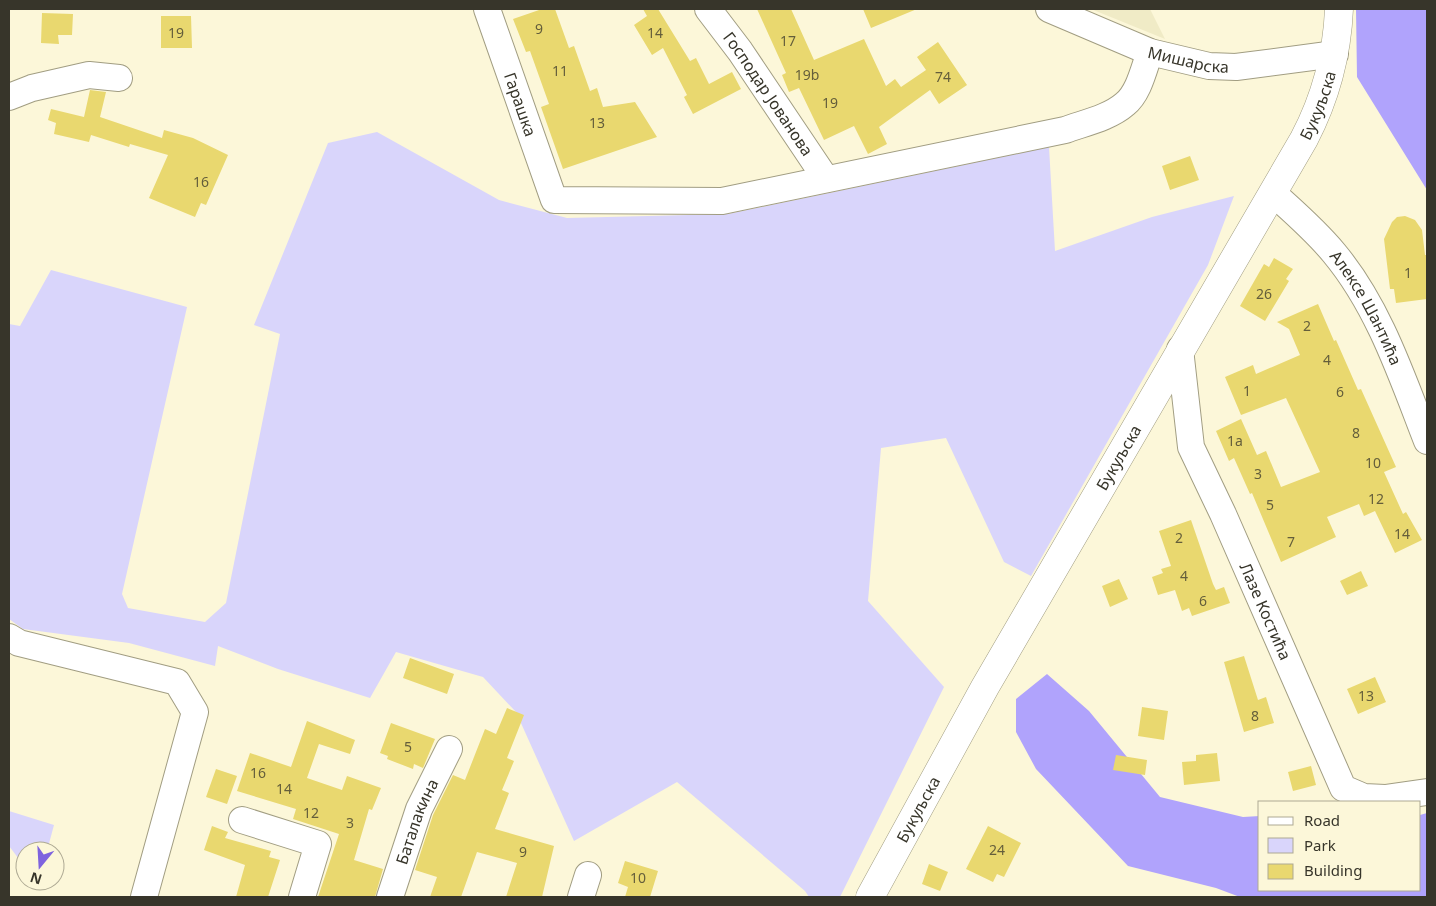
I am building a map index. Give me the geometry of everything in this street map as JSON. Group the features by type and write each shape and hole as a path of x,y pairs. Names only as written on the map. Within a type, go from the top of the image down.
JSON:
{"main road":[{"name":"Букуљска","path":"870,897 985,687 1180,349 1274,194 1320,106 1335,54 1339,9"}],"street":[{"name":"Гарашка","path":"487,9 554,200 722,201 826,179"},
{"name":"Господар Јованова","path":"708,9 740,50 826,179"},
{"name":"Мишарска","path":"1049,9 1150,52 1184,61 1223,67 1335,54"},
{"path":"826,179 1064,130 1108,115 1126,104 1137,86 1150,52"},
{"path":"9,97 32,88 89,75 118,78"},
{"name":"Алексе Шантића","path":"1274,194 1326,244 1354,281 1393,354 1427,441"},
{"name":"Лазе Костића","path":"1180,349 1191,447 1223,514 1343,788 1364,797 1385,798 1427,792"},
{"path":"9,637 19,643 82,660 177,682 195,712 144,897"},
{"name":"Баталакина","path":"390,897 419,809 448,749"},
{"path":"242,820 318,844 302,897"}],"shaded area":[{"path":"1091,9 1150,9 1165,39"},
{"path":"1356,9 1427,9 1427,190 1357,77"},
{"path":"1047,674 1089,711 1160,797 1243,817 1258,816 1258,891 1421,891 1421,815 1427,813 1427,897 1240,897 1216,888 1128,866 1036,769 1016,732 1016,699"}],"green space":[{"path":"377,132 499,200 567,218 728,214 1049,147 1055,251 1152,217 1234,196 1208,265 1031,576 1004,562 946,438 881,448 868,601 944,687 840,897 809,897 805,891 677,782 574,841 516,712 483,677 396,652 370,698 278,669 218,646 215,666 129,643 23,629 9,619 9,324 20,326 51,270 187,307 122,594 128,608 205,622 226,603 280,334 254,325 328,143"},
{"path":"9,811 54,825 50,841 15,841 15,854 9,846"}],"building":[{"path":"542,9 555,9 569,48 574,46 590,91 597,88 603,107 635,102 657,137 563,169 541,107 549,104 530,51 526,52 513,19"},
{"path":"643,9 658,9 690,61 696,58 709,84 732,72 741,89 693,114 684,97 687,95 663,48 652,55 634,25 647,16"},
{"path":"757,9 791,9 814,60 864,39 886,86 895,79 901,87 926,70 917,57 938,42 967,85 939,104 930,90 879,127 887,144 868,154 854,126 824,140 799,88 789,92 782,75 786,73"},
{"path":"863,9 917,9 871,28"},
{"path":"42,13 73,14 72,35 58,35 59,44 41,43"},
{"path":"161,16 191,16 192,48 161,48"},
{"path":"90,90 106,92 100,117 162,138 164,130 193,138 228,155 206,205 201,203 195,217 149,198 168,155 130,144 129,147 91,135 89,142 54,134 56,123 48,120 51,109 84,117"},
{"path":"1190,156 1199,180 1170,190 1162,166"},
{"path":"1405,216 1415,220 1422,230 1425,255 1427,255 1427,299 1396,303 1394,289 1390,289 1384,239 1392,222 1397,217"},
{"path":"1274,258 1293,269 1286,279 1289,281 1265,321 1240,306 1264,264 1269,267"},
{"path":"1318,304 1358,390 1361,389 1396,467 1384,472 1403,514 1406,512 1422,540 1395,553 1375,511 1364,516 1359,504 1327,517 1336,537 1281,562 1252,493 1250,494 1234,458 1229,461 1216,431 1241,419 1257,455 1266,451 1281,487 1320,472 1286,398 1241,415 1225,377 1253,365 1256,374 1300,355 1289,329 1277,322"},
{"path":"1191,520 1213,584 1216,590 1224,587 1230,603 1192,616 1189,608 1182,611 1175,590 1158,595 1152,577 1163,573 1161,569 1171,566 1159,531"},
{"path":"1361,571 1368,586 1347,595 1340,581"},
{"path":"1119,579 1128,599 1110,607 1102,586"},
{"path":"1244,656 1258,700 1266,697 1274,723 1244,732 1224,662"},
{"path":"410,658 454,674 447,694 403,678"},
{"path":"1375,677 1386,702 1358,714 1347,689"},
{"path":"1142,707 1168,711 1164,740 1138,736"},
{"path":"507,708 524,715 507,758 514,761 502,790 509,793 495,829 554,846 542,897 506,897 517,863 477,852 461,897 430,897 437,877 415,870 433,815 453,775 465,780 485,729 496,734"},
{"path":"307,721 355,740 350,754 319,744 307,778 342,790 347,776 381,788 372,810 369,809 354,860 383,869 375,897 318,897 339,834 293,819 296,809 237,791 250,753 291,767"},
{"path":"391,723 435,739 423,768 414,764 413,769 387,759 388,756 380,753"},
{"path":"1217,753 1220,781 1184,785 1182,762 1196,761 1196,755"},
{"path":"1116,755 1147,760 1145,775 1113,770"},
{"path":"1311,766 1316,785 1293,791 1288,772"},
{"path":"216,769 237,776 227,804 206,797"},
{"path":"212,826 228,832 225,838 271,851 269,857 280,860 268,897 236,897 245,865 204,850"},
{"path":"988,826 1021,843 1004,877 997,874 993,882 966,869"},
{"path":"625,861 658,871 650,897 625,897 628,887 618,883"},
{"path":"929,864 948,872 940,891 922,884"}]}
